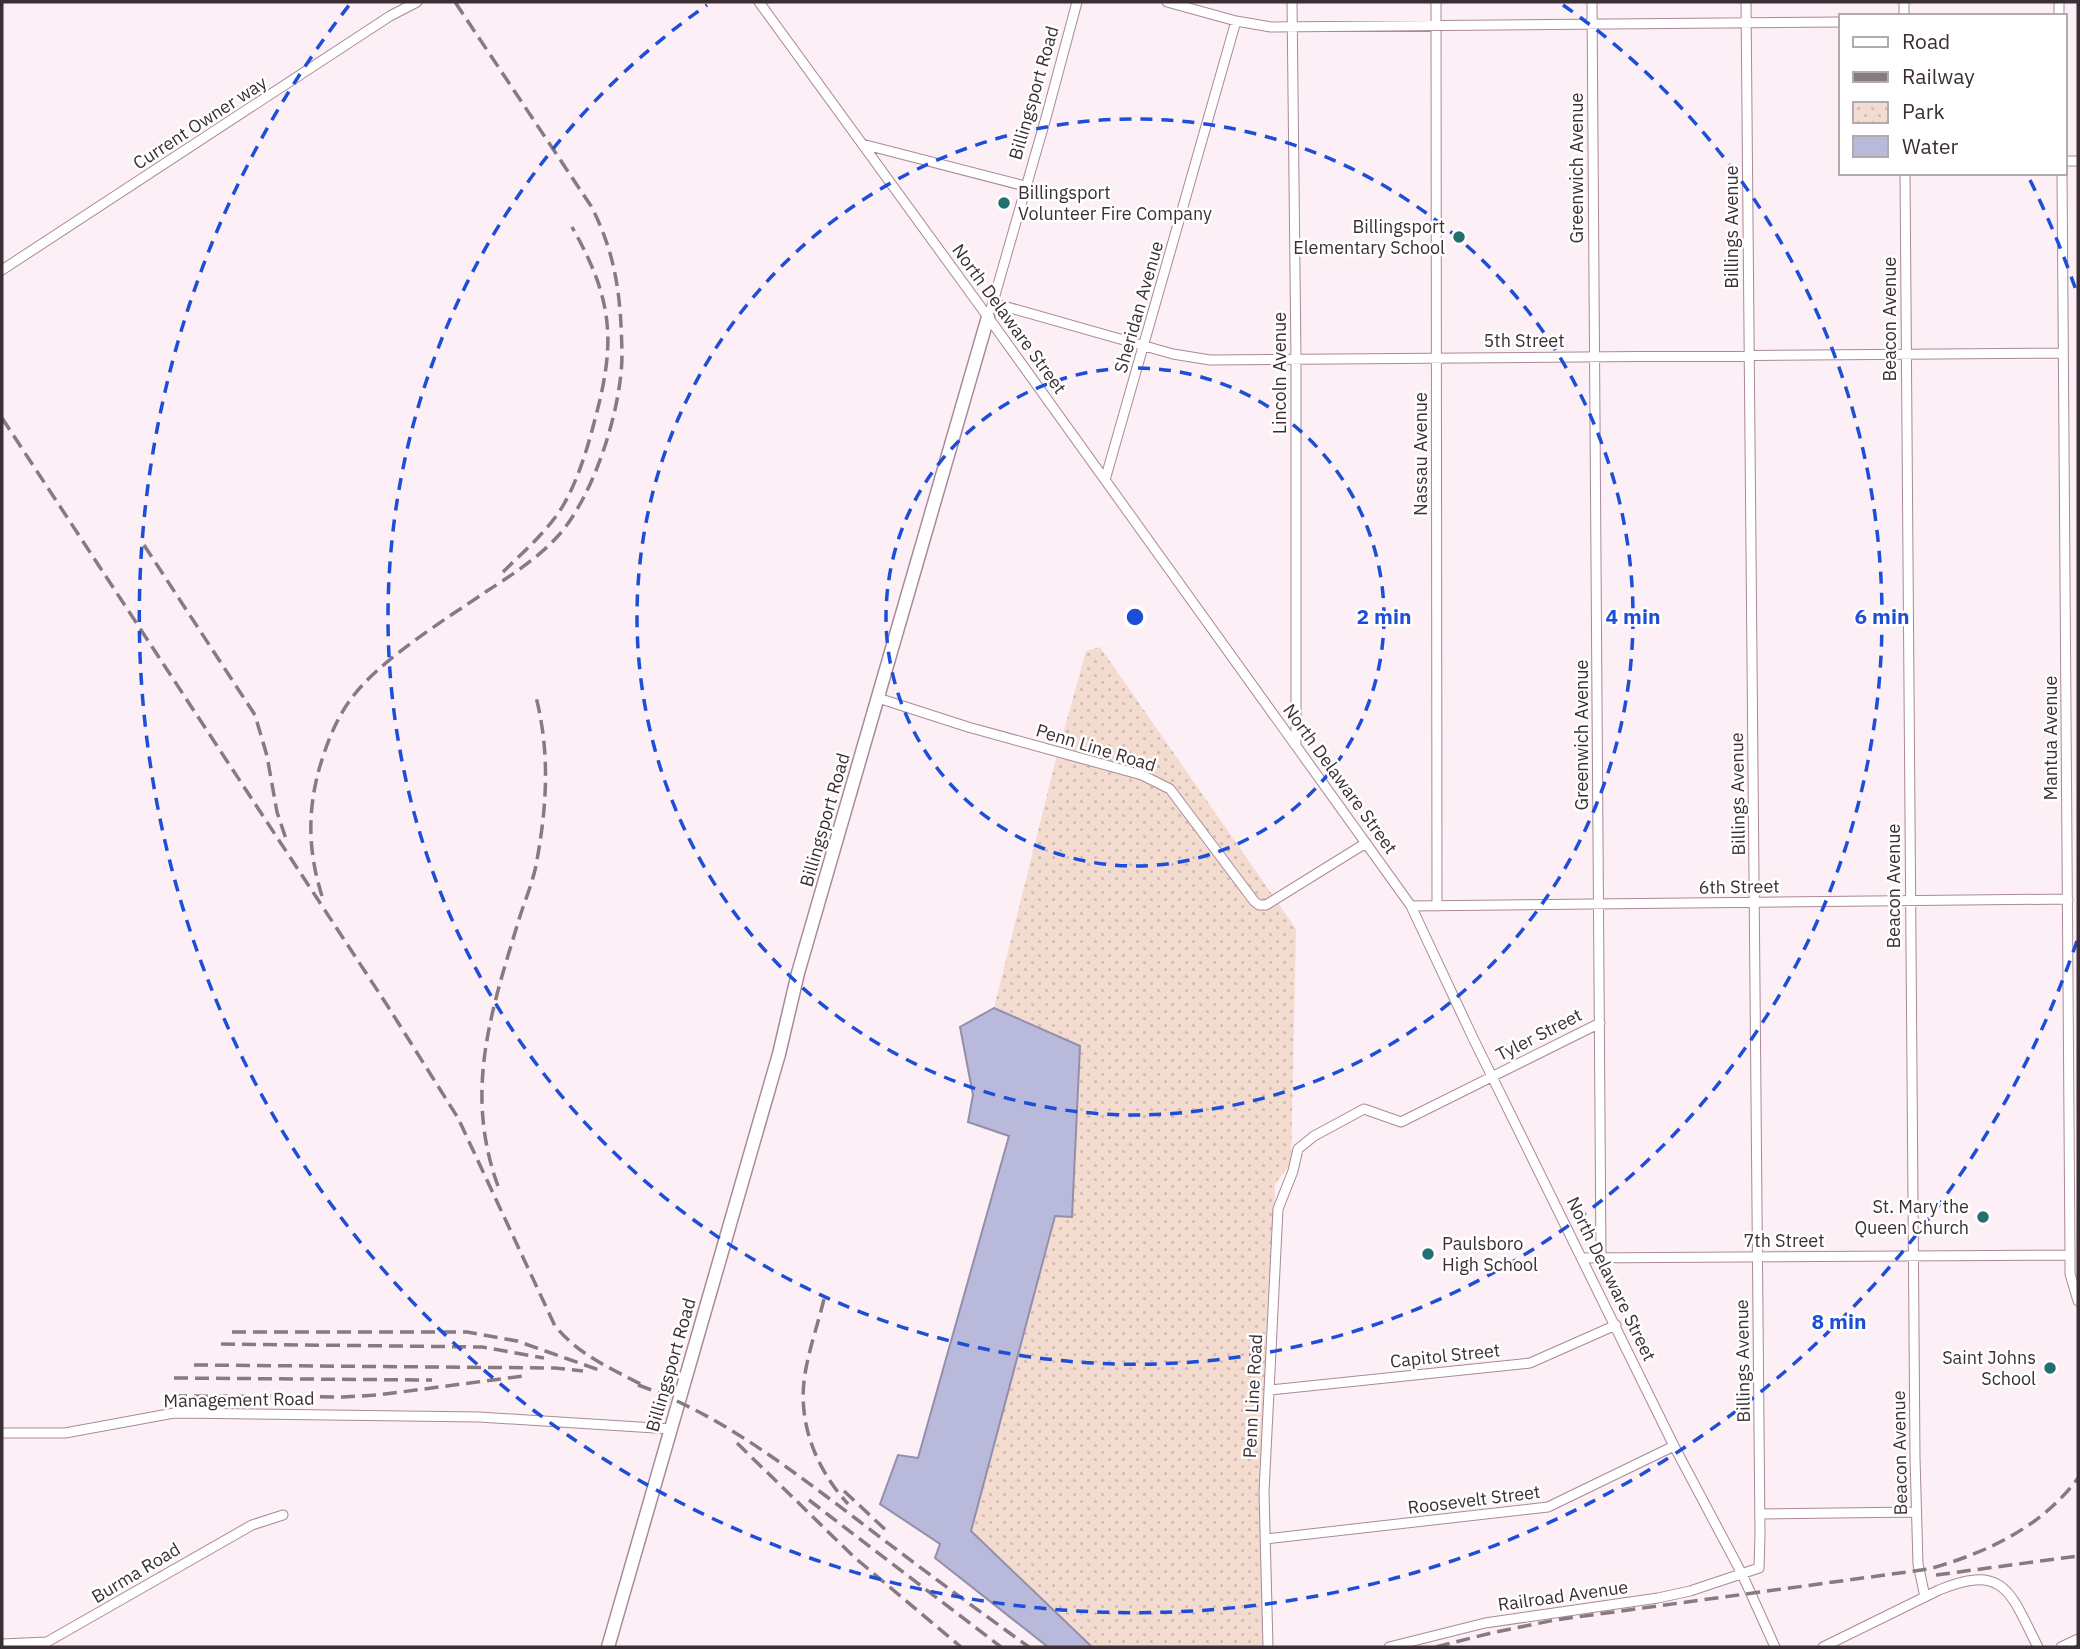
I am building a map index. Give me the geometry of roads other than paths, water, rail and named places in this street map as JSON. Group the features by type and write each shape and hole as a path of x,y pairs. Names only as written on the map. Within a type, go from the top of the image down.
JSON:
{"street":[{"name":"Current Owner way","path":"2,270 390,16 417,2"},
{"name":"North Delaware Street","path":"759,2 989,317 1411,906 1674,1446 1742,1574 1775,1647"},
{"name":"Billingsport Road","path":"608,1647 1077,2"},
{"path":"1167,2 1236,21 1271,27 1839,22"},
{"name":"Lincoln Avenue","path":"1292,2 1296,744"},
{"name":"Nassau Avenue","path":"1436,2 1437,906"},
{"name":"Greenwich Avenue","path":"1592,2 1601,1258"},
{"name":"Billings Avenue","path":"1742,1574 1759,1568 1760,1514 1746,2"},
{"name":"Sheridan Avenue","path":"1105,480 1236,21"},
{"path":"862,144 1025,187"},
{"name":"Beacon Avenue","path":"1905,175 1916,1512 1917,1564 1925,1597"},
{"name":"Mantua Avenue","path":"2062,175 2070,1274 2078,1301"},
{"name":"5th Street","path":"993,303 1145,346 1209,360 2063,353"},
{"name":"Penn Line Road","path":"878,698 961,725 1142,775 1170,789 1254,901 1266,905 1366,843"},
{"name":"6th Street","path":"1411,906 2068,899"},
{"name":"Tyler Street","path":"1298,1149 1314,1136 1364,1109 1401,1122 1600,1023"},
{"name":"Penn Line Road","path":"1268,1647 1265,1492 1278,1209 1293,1171 1298,1149"},
{"name":"7th Street","path":"1582,1258 2070,1255"},
{"name":"Capitol Street","path":"1270,1390 1530,1363 1616,1325"},
{"name":"Management Road","path":"2,1433 65,1433 174,1413 479,1417 671,1429"},
{"name":"Roosevelt Street","path":"1265,1539 1548,1507 1674,1446"},
{"path":"1760,1514 1916,1512"},
{"name":"Burma Road","path":"2,1644 47,1642 240,1532 283,1515"},
{"name":"Railroad Avenue","path":"1389,1647 1485,1623 1658,1598 1711,1586 1742,1574"},
{"path":"1824,1647 1953,1584 1988,1579 2008,1590 2038,1647"},
{"path":"2061,1647 2078,1639"}],"water":[{"path":"994,1008 1080,1046 1072,1217 1055,1216 971,1531 1092,1647 1048,1647 935,1558 940,1544 880,1504 898,1455 918,1458 1009,1136 968,1122 973,1095 960,1027"}],"railway":[{"path":"322,896 314,863 311,815 323,757 341,715 363,684 396,655 524,566 558,536 583,498 604,450 621,376 619,297 612,261 600,224 591,206 455,2"},
{"path":"503,572 544,531 564,504 582,464 601,395 606,369 607,323 596,278 572,227"},
{"path":"2,418 387,1005 458,1118 555,1326 586,1354 646,1387"},
{"path":"144,545 255,715 267,756 277,812 287,842"},
{"path":"498,1186 488,1151 482,1083 492,1017 534,874 540,839 546,778 536,697"},
{"path":"824,1299 805,1374 804,1410 811,1444 818,1460 848,1504"},
{"path":"232,1332 467,1332 517,1341 599,1370"},
{"path":"221,1344 482,1347 544,1358"},
{"path":"194,1365 555,1368 583,1371"},
{"path":"173,1396 343,1397 523,1376"},
{"path":"174,1378 432,1380"},
{"path":"638,1385 697,1411 753,1444 1029,1647"},
{"path":"737,1443 854,1557 961,1647"},
{"path":"1436,1647 1555,1620 1929,1569 1971,1555 2011,1536 2048,1511 2078,1478"},
{"path":"844,1491 890,1534"},
{"path":"809,1500 1001,1647"},
{"path":"1936,1575 2078,1556"}],"place":[{"name":"Billingsport Volunteer Fire Company","path":"1004,203"},
{"name":"Billingsport Elementary School","path":"1459,237"},
{"name":"St. Mary the Queen Church","path":"1983,1217"},
{"name":"Paulsboro High School","path":"1428,1254"},
{"name":"Saint Johns School","path":"2050,1368"}]}
